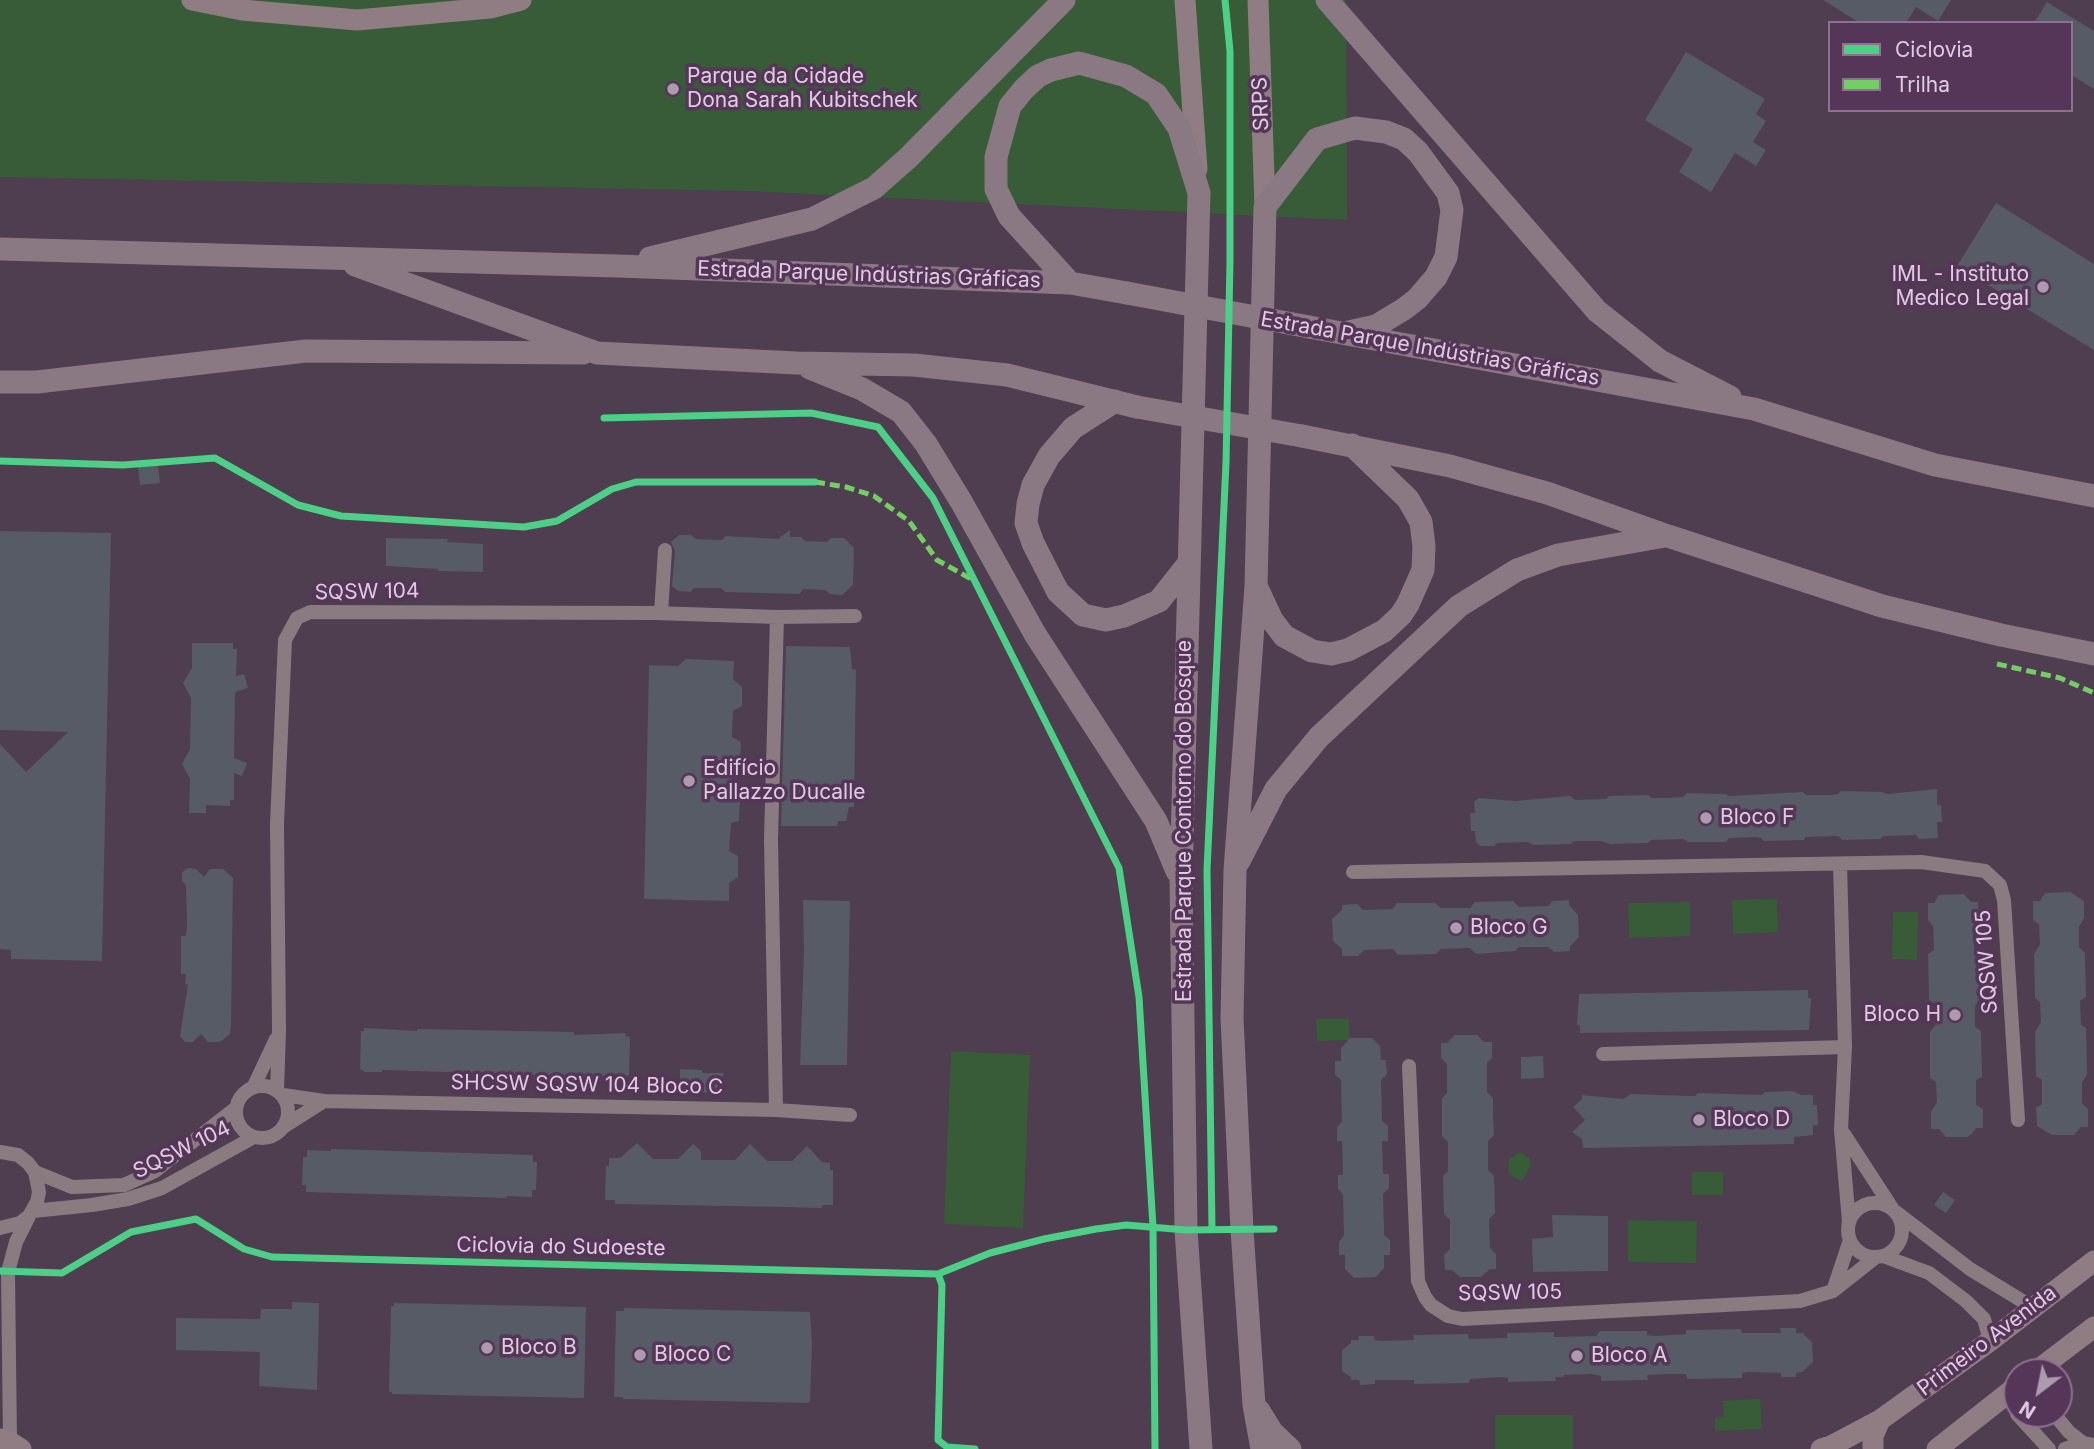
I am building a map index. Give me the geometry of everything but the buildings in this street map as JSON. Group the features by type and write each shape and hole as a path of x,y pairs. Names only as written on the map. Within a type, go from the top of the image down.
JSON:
{"main road":[{"path":"192,0 242,10 357,20 489,8 521,0"},
{"path":"618,266 812,219 874,188 908,159 1064,0"},
{"path":"1185,0 1199,194"},
{"name":"SRPS","path":"1258,0 1265,207"},
{"path":"1326,0 1597,311 1660,361 1754,409"},
{"name":"Estrada Parque Contorno do Bosque","path":"1070,283 1009,216 996,189 996,157 1010,106 1024,89 1038,76 1079,63 1126,76 1156,94 1179,128 1199,194 1181,880 1185,1230 1201,1449"},
{"path":"1262,1449 1254,1405 1232,1018 1235,870 1256,586 1265,207 1317,139 1355,128 1386,132 1404,139 1418,152 1448,194 1452,210 1446,257 1436,277 1404,309 1376,326 1344,333"},
{"name":"Estrada Parque Indústrias Gráficas","path":"0,249 618,266 1070,283 1754,409 1935,465 2094,496"},
{"name":"Estrada Parque Indústrias Gráficas","path":"336,258 597,353"},
{"name":"Estrada Parque Indústrias Gráficas","path":"0,382 37,382 306,351 597,353 796,363 914,365 1007,375 1126,404 1352,445 1450,466 1547,493 1882,606 2094,654"},
{"path":"796,363 862,388 901,412 926,444 1035,634 1156,821 1181,880"},
{"path":"1126,404 1087,418 1064,437 1049,456 1033,485 1026,523 1037,552 1049,578 1069,604 1083,615 1106,620 1124,617 1159,601 1189,563"},
{"path":"1256,586 1272,620 1284,636 1312,652 1331,654 1348,650 1384,631 1401,615 1423,570 1424,546 1420,522 1408,499 1352,445"},
{"path":"1235,870 1276,789 1320,737 1459,606 1517,570 1558,555 1668,536"},
{"name":"Primeiro Avenida","path":"1828,1448 1880,1420 1990,1341 2094,1261"},
{"path":"2053,1358 2085,1333"},
{"path":"1937,1449 2003,1397"},
{"path":"1186,1449 1198,1402"},
{"path":"1254,1405 1272,1432 1290,1449"},
{"path":"1873,1449 1873,1436 1880,1420"}],"street":[{"path":"661,613 664,550"},
{"name":"SQSW 104","path":"280,1093 277,824 284,653 287,632 297,618 310,612 661,613 777,617 855,615"},
{"path":"776,1110 771,840 777,617"},
{"name":"SQSW 105","path":"1353,872 1922,862 1985,870 2000,885 2004,900 2018,1120"},
{"path":"1833,1291 1850,1240 1841,1130 1845,1046 1840,864"},
{"name":"SQSW 104","path":"254,1086 279,1031"},
{"path":"1603,1054 1845,1046"},
{"name":"SQSW 105","path":"1409,1066 1418,1281 1425,1297 1439,1311 1462,1319 1800,1301 1833,1291 1879,1256"},
{"path":"283,1127 288,1115 286,1101 280,1093 262,1085 254,1086 242,1094 236,1108 236,1116 242,1129 254,1137 270,1137 324,1101"},
{"name":"SHCSW SQSW 104 Bloco C","path":"280,1093 324,1101 776,1110 850,1115"},
{"name":"SQSW 104","path":"0,1228 20,1223 31,1213 92,1205 126,1192 236,1108"},
{"path":"1841,1130 1900,1219 1901,1237 1897,1245 1879,1256"},
{"name":"SQSW 104","path":"0,1152 18,1156 35,1172 72,1187 126,1192 162,1188 254,1137"},
{"path":"16,1445 4,1357 8,1272 11,1255 39,1192 35,1172"},
{"path":"1849,1222 1859,1208 1867,1204 1885,1205 1970,1269 2032,1307"},
{"path":"1850,1240 1860,1252 1929,1273 1966,1301 1984,1319 1990,1341"},
{"path":"2030,1428 2049,1449"},
{"path":"2066,1428 2090,1443"},
{"path":"2065,1449 2090,1443"}],"green space":[{"name":"Parque da Cidade Dona Sarah Kubitschek","path":"0,0 1346,0 1347,220 748,191 0,177"},
{"path":"1777,899 1778,932 1733,934 1732,900"},
{"path":"1690,902 1690,936 1629,938 1628,903"},
{"path":"1893,912 1918,912 1917,960 1892,959"},
{"path":"1316,1019 1349,1019 1349,1040 1317,1041"},
{"path":"951,1051 1030,1055 1023,1228 944,1224"},
{"path":"1520,1152 1529,1158 1531,1165 1522,1181 1508,1172 1509,1159"},
{"path":"1692,1172 1723,1172 1723,1195 1692,1195"},
{"path":"1628,1220 1697,1221 1696,1263 1628,1262"},
{"path":"1760,1399 1762,1429 1715,1431 1715,1418 1724,1417 1723,1401"},
{"path":"1495,1415 1573,1415 1573,1449 1495,1449"}],"marked path":[{"path":"815,482 846,487 874,496 909,521 937,560 973,580"},
{"path":"1997,664 2060,678 2094,693"}],"cycle path":[{"path":"1212,1229 1207,870 1226,463 1230,51 1225,0"},
{"path":"604,418 811,413 878,427 933,498 1119,868 1139,997 1153,1227 1155,1449"},
{"path":"0,461 123,465 215,458 298,505 341,516 524,527 557,521 612,489 636,482 815,482"},
{"name":"Ciclovia do Sudoeste","path":"0,1271 62,1273 131,1232 196,1219 244,1249 272,1257 938,1274 942,1285 938,1440 947,1447 975,1449"},
{"path":"938,1274 990,1253 1096,1229 1126,1225 1186,1230 1274,1229"}],"place":[{"name":"Parque da Cidade Dona Sarah Kubitschek","path":"673,89"},
{"name":"IML - Instituto Medico Legal","path":"2043,287"},
{"name":"Edifício Pallazzo Ducalle","path":"689,781"},
{"name":"Bloco F","path":"1706,818"},
{"name":"Bloco G","path":"1456,928"},
{"name":"Bloco H","path":"1955,1015"},
{"name":"Bloco D","path":"1699,1120"},
{"name":"Bloco B","path":"487,1348"},
{"name":"Bloco C","path":"640,1355"},
{"name":"Bloco A","path":"1577,1356"}]}
